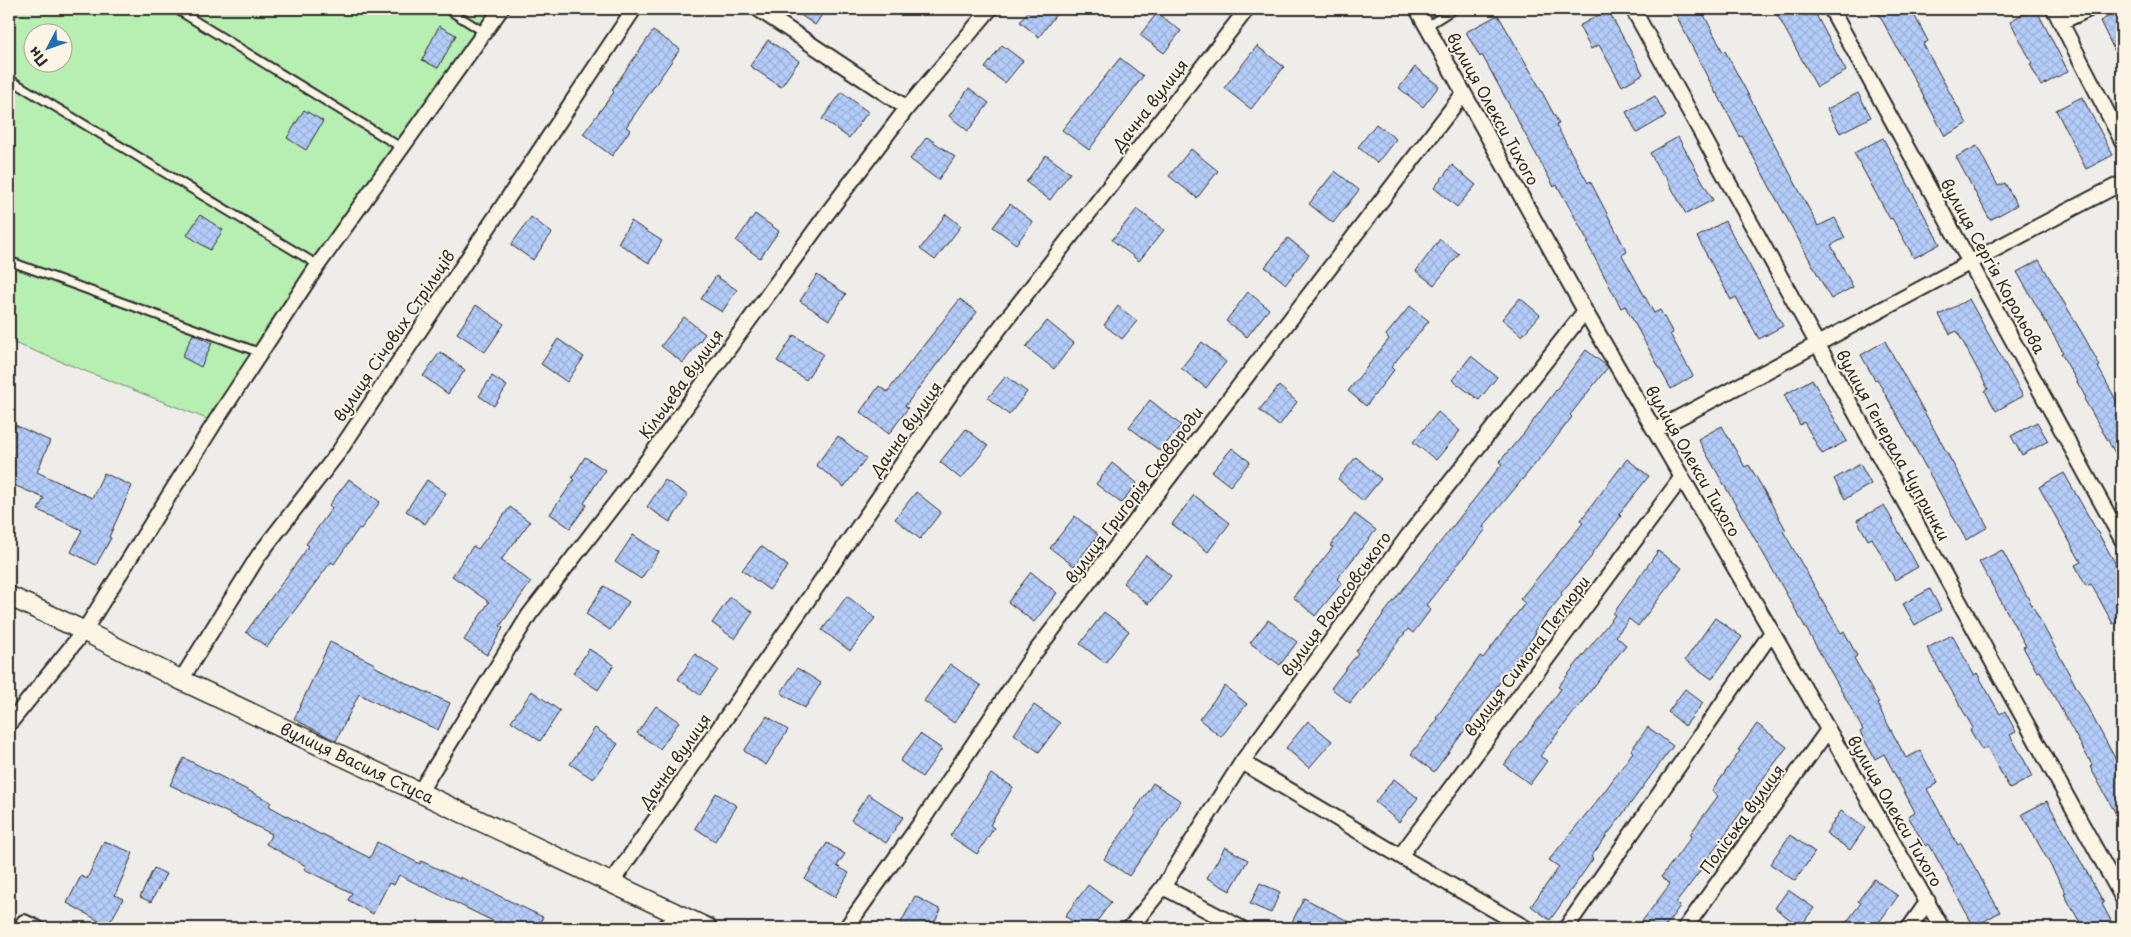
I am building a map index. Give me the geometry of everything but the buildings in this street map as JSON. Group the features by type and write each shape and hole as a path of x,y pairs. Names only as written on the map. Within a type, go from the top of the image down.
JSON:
{"street":[{"path":"9,724 84,632 217,419 318,265 501,9"},
{"name":"вулиця Січових Стрільців","path":"180,680 259,555 338,453 634,9"},
{"path":"758,9 907,108"},
{"name":"Кільцева вулиця","path":"419,793 529,614 624,492 826,215 907,108 990,9"},
{"name":"Дачна вулиця","path":"612,882 968,369 1246,9"},
{"name":"вулиця Олекси Тихого","path":"1417,9 1585,311 1928,900 1942,928"},
{"name":"вулиця Генерала Чупринки","path":"1633,9 2122,898"},
{"name":"вулиця Сергія Корольова","path":"1831,9 2122,540"},
{"path":"2054,9 2122,141"},
{"path":"2061,22 2089,9"},
{"name":"вулиця Григорія Сковороди","path":"846,928 924,818 1033,655 1463,94"},
{"path":"1655,430 1819,345 1970,261 2122,183"},
{"name":"вулиця Рокосовського","path":"1130,928 1163,887 1242,762 1408,536 1585,311"},
{"name":"вулиця Симона Петлюри","path":"1400,856 1682,477"},
{"name":"вулиця Василя Стуса","path":"9,596 180,680 707,928"},
{"path":"1566,928 1772,632"},
{"name":"Поліська вулиця","path":"1685,928 1828,730"},
{"path":"1242,762 1526,928"},
{"path":"1163,887 1241,928"},
{"path":"1909,928 1928,900"},
{"path":"662,928 685,918"},
{"path":"24,922 37,928"}],"lane":[{"path":"176,9 402,148"},
{"path":"447,9 484,32"},
{"path":"1427,26 1454,9"},
{"path":"9,79 318,265"},
{"path":"9,261 261,353"}],"green space":[{"path":"9,9 502,9 207,419 9,341"}]}
